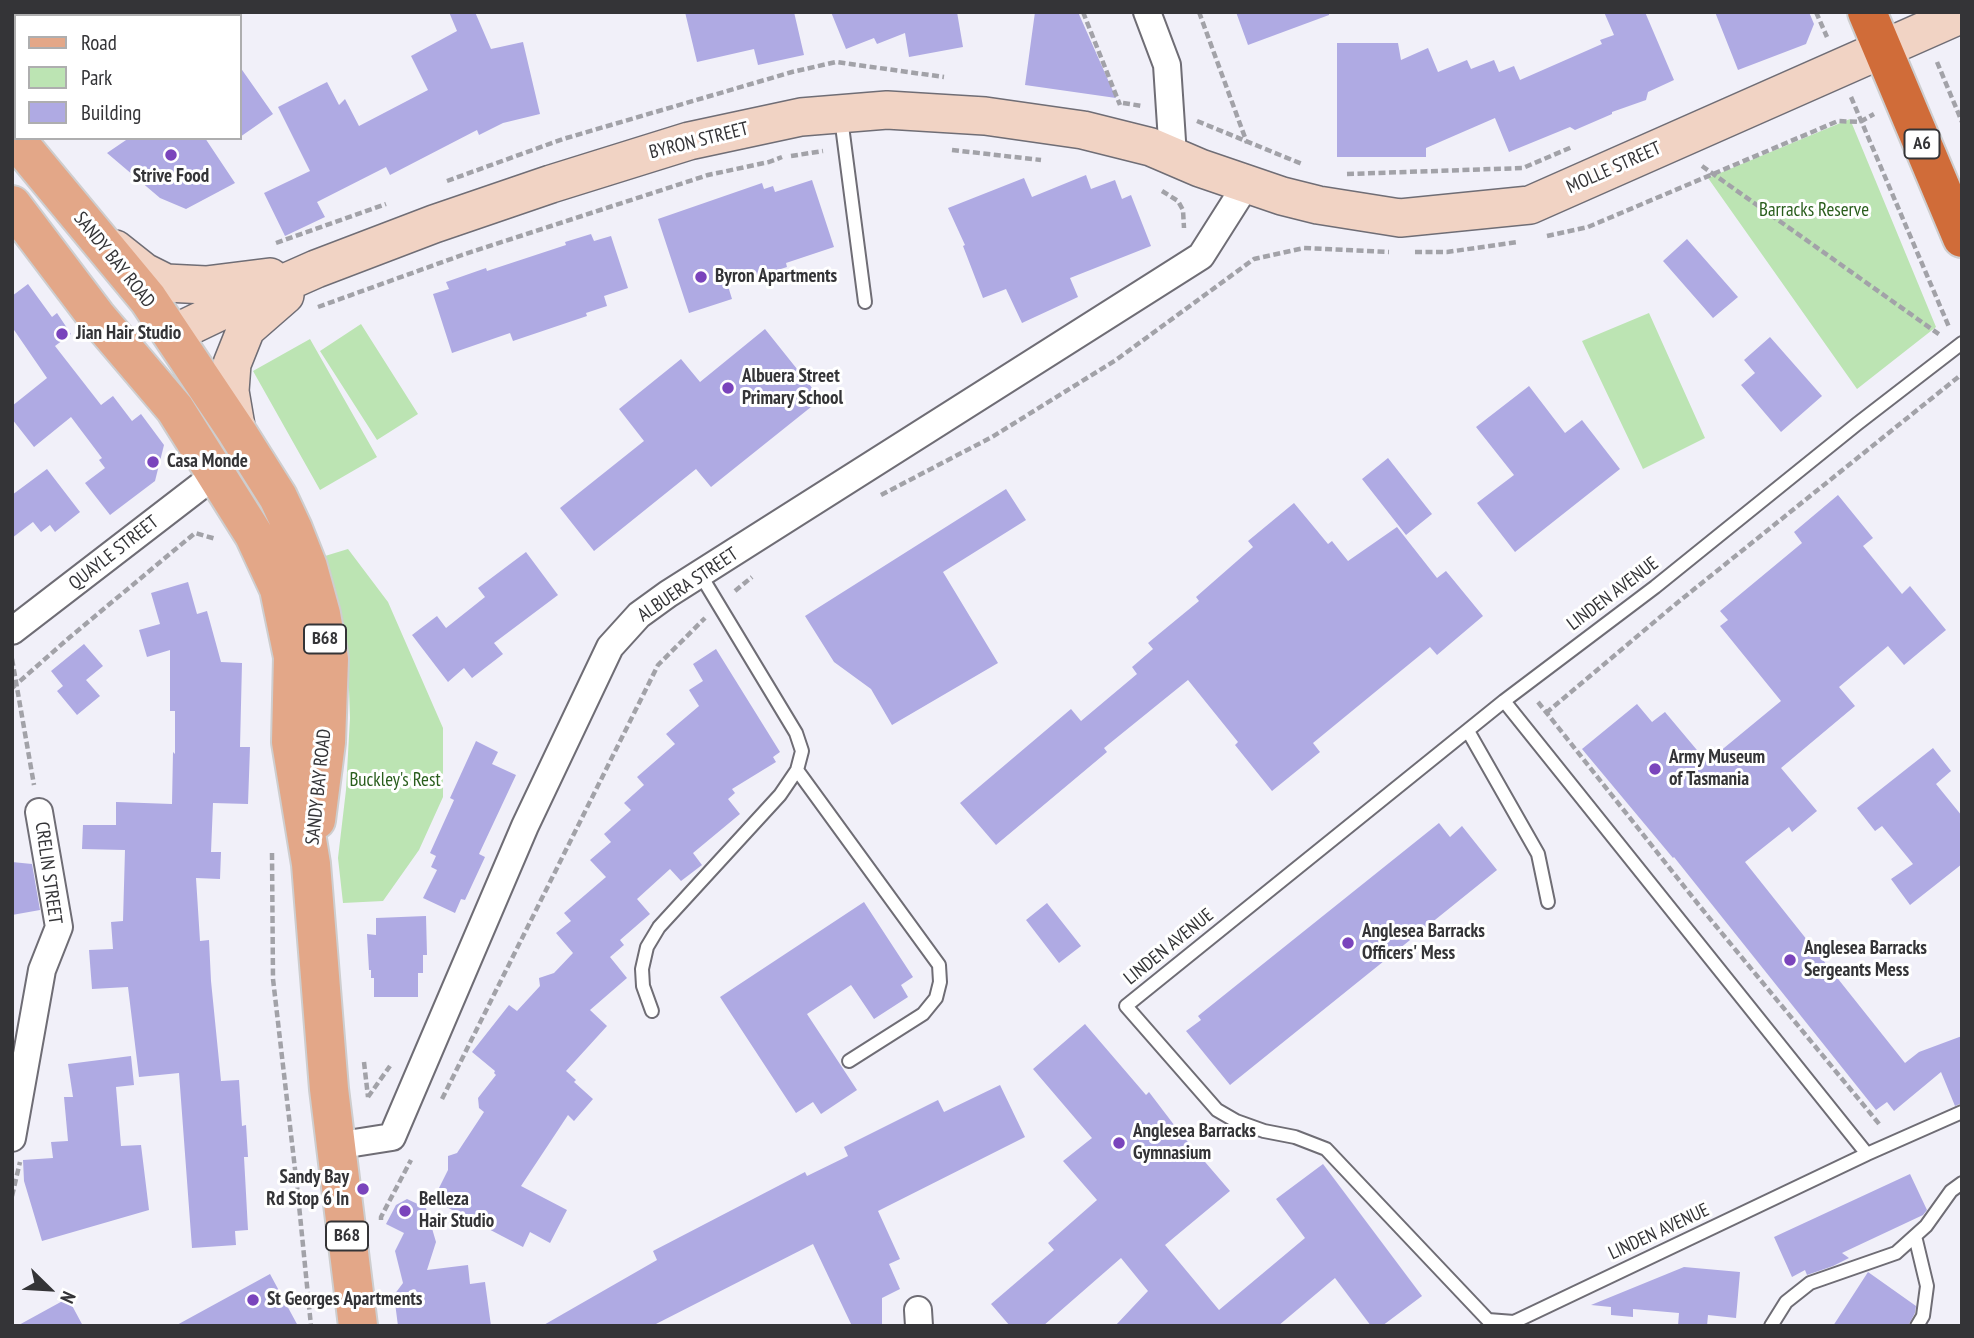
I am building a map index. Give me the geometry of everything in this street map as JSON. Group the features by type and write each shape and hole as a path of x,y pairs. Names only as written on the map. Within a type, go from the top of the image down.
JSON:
{"highway":[{"name":"A6","path":"1873,27 1962,238"}],"main road":[{"name":"SANDY BAY ROAD","path":"16,140 148,299 173,334 278,497 293,529 321,614 328,659 326,742 310,864"},
{"name":"SANDY BAY ROAD","path":"12,205 129,356 175,409 254,535 279,589 293,657 291,742 310,864 327,1076 358,1326"},
{"path":"129,356 173,334"}],"street":[{"path":"1147,12 1167,65 1170,110 1166,172"},
{"name":"MOLLE STREET","path":"1246,185 1318,205 1400,218 1530,205 1670,143 1873,27 1924,30 1962,14"},
{"name":"BYRON STREET","path":"173,334 316,270 447,219 689,141 801,117 843,129 887,110 985,116 1083,130 1151,147 1166,172 1200,169 1246,185"},
{"name":"ALBUERA STREET","path":"335,1146 392,1137 525,826 610,647 639,615 1201,256 1246,185"},
{"path":"77,214 125,258 166,283 206,285 316,270"},
{"path":"237,432 230,391 232,363 246,329 316,270"},
{"name":"QUAYLE STREET","path":"12,631 216,474"},
{"name":"CRELIN STREET","path":"12,1138 42,970 59,927 39,812"}],"lane":[{"path":"843,129 865,302"},
{"name":"LINDEN AVENUE","path":"1960,345 1655,587 1504,701 1126,1006 1217,1110 1236,1121 1264,1131 1295,1137 1326,1149 1488,1320 1514,1322 1867,1154 1962,1112"},
{"path":"652,1011 643,986 642,969 647,947 659,927 780,795 797,770 802,751 796,733 700,574"},
{"path":"1504,701 1867,1154"},
{"path":"1468,731 1538,854 1548,902"},
{"path":"797,770 939,965 940,982 936,998 922,1014 849,1061"},
{"path":"1771,1326 1786,1301 1810,1283 1896,1253 1926,1226 1951,1191 1962,1183"},
{"path":"1915,1236 1927,1286 1923,1316 1917,1326"}],"path":[{"path":"1083,12 1132,142"},
{"path":"1199,12 1247,142 1246,185"},
{"path":"1873,27 1833,52 1860,122 1960,345"},
{"path":"1924,30 1962,122"},
{"path":"1535,239 1588,228 1838,121 1860,122 1902,97"},
{"path":"1170,110 1304,165"},
{"path":"312,310 461,255 708,175 782,157 818,152 843,129"},
{"path":"1670,143 1960,345"},
{"path":"1339,174 1523,168 1574,146"},
{"path":"941,149 1046,160"},
{"path":"1166,172 1183,210 1184,232"},
{"path":"1410,252 1447,253 1522,242"},
{"path":"881,496 992,437 1116,360 1255,259 1304,248 1398,252"},
{"path":"1527,729 1672,607 1962,374"},
{"path":"15,687 70,637 195,533 217,539 223,547"},
{"path":"440,1101 658,665 718,604 758,572"},
{"path":"12,659 39,812"},
{"path":"1525,685 1706,914 1894,1142"},
{"path":"272,842 273,979 311,1326"},
{"path":"381,1217 411,1159"}],"green space":[{"name":"Barracks Reserve","path":"1850,119 1936,327 1857,389 1708,178"},
{"path":"1649,313 1705,438 1643,469 1582,341"},
{"path":"361,324 418,414 377,440 320,351"},
{"path":"310,339 377,457 320,490 253,371"},
{"name":"Buckley's Rest","path":"348,549 388,602 443,728 443,797 419,850 383,901 343,903 338,858 346,790 350,718 348,662 325,556"}],"building":[{"path":"449,12 475,12 491,49 523,42 540,114 503,123 479,135 477,130 390,175 386,167 317,202 325,217 285,236 264,193 310,171 278,107 327,82 339,105 345,99 359,126 428,90 411,56 457,31"},
{"path":"685,12 794,12 804,55 758,65 754,49 697,62"},
{"path":"831,12 957,12 963,47 909,57 905,33 877,44 874,38 846,49"},
{"path":"1035,12 1078,12 1116,98 1025,85"},
{"path":"1236,12 1329,12 1329,15 1248,45"},
{"path":"1604,12 1645,12 1674,80 1648,92 1646,100 1612,112 1575,130 1570,127 1509,152 1495,118 1426,148 1426,157 1337,157 1337,43 1398,43 1401,60 1428,48 1438,72 1467,60 1471,69 1494,60 1499,72 1514,66 1520,80 1602,44 1600,40 1614,35"},
{"path":"1715,12 1809,12 1814,24 1806,44 1738,70"},
{"path":"242,70 273,114 242,136"},
{"path":"126,140 206,140 235,183 186,209 160,198 107,153"},
{"path":"1086,175 1091,189 1115,180 1122,199 1131,195 1151,246 1070,278 1078,297 1022,323 1006,289 983,298 963,246 965,245 948,208 1024,178 1032,197"},
{"path":"812,180 834,247 786,263 787,267 728,286 732,299 689,313 658,219 762,183 764,189 773,186 775,192"},
{"path":"591,234 594,241 611,236 628,288 604,296 607,306 586,313 587,316 513,341 510,333 452,353 433,294 449,289 446,282 566,245 565,242"},
{"path":"1687,239 1738,297 1713,318 1663,261"},
{"path":"28,284 52,317 57,313 71,334 55,346 101,405 113,396 132,421 141,414 164,445 155,481 110,515 85,483 105,468 99,460 102,458 71,417 34,447 12,419 12,406 47,378 12,327 12,296"},
{"name":"Albuera Street Primary School","path":"765,329 821,399 711,487 696,469 594,551 560,508 644,441 619,409 681,359 700,382"},
{"path":"1770,337 1822,396 1781,432 1741,385 1755,373 1744,360"},
{"path":"1529,386 1565,433 1582,420 1620,469 1515,552 1477,503 1514,475 1476,427"},
{"path":"1388,458 1432,514 1406,535 1362,479"},
{"path":"47,469 80,512 55,532 50,525 41,532 33,522 12,538 12,495"},
{"path":"1006,489 1026,520 943,572 998,663 892,725 871,689 834,662 805,616"},
{"path":"1838,495 1873,538 1863,546 1902,594 1910,586 1946,630 1904,665 1888,646 1839,687 1855,706 1781,768 1817,811 1792,832 1789,827 1745,862 1905,1063 1919,1052 1962,1036 1962,1103 1955,1106 1941,1072 1894,1111 1887,1102 1876,1110 1674,857 1582,749 1637,704 1652,722 1665,712 1707,762 1781,701 1720,626 1728,620 1720,611 1802,543 1794,532"},
{"path":"1294,503 1328,544 1332,541 1348,561 1397,527 1437,578 1446,571 1483,616 1437,655 1430,647 1313,743 1320,752 1272,791 1235,745 1238,742 1188,680 1104,748 1107,752 996,845 960,803 1071,709 1081,721 1137,674 1132,667 1153,649 1148,643 1199,601 1196,597 1253,547 1248,541"},
{"path":"526,552 558,595 494,643 503,654 472,678 464,668 448,682 412,635 437,616 446,628 485,597 478,588"},
{"path":"188,582 197,614 207,611 221,662 242,663 240,747 250,747 248,804 213,803 211,852 221,852 220,879 196,878 200,941 209,940 221,1081 239,1080 242,1126 246,1125 248,1157 244,1157 248,1230 235,1231 236,1245 192,1248 179,1073 139,1077 128,987 92,989 89,950 113,949 111,922 123,921 125,850 82,849 83,825 116,825 116,802 172,804 175,711 170,711 170,650 147,657 139,630 160,624 151,593"},
{"path":"84,644 103,666 86,680 100,696 77,715 57,691 63,686 51,671"},
{"path":"716,649 780,752 773,757 776,762 732,789 735,793 728,799 740,814 693,853 702,865 681,881 670,869 637,899 650,914 620,940 624,945 610,957 627,978 590,1010 607,1026 566,1071 593,1099 574,1121 568,1115 521,1186 567,1210 550,1243 530,1232 523,1247 433,1200 448,1170 448,1156 457,1153 484,1112 479,1108 478,1098 496,1075 495,1071 472,1052 509,1005 517,1011 540,986 539,978 554,973 573,953 556,933 571,921 564,913 606,877 590,860 611,842 604,834 631,810 624,803 644,785 637,777 675,744 666,734 699,706 689,690 703,681 693,664"},
{"path":"476,741 498,752 492,764 516,775 479,854 485,857 465,900 461,899 455,913 423,898 437,870 431,867 436,856 430,853 454,800 450,798"},
{"path":"1933,748 1951,771 1936,784 1962,816 1962,864 1910,905 1891,879 1913,864 1882,826 1875,831 1857,808"},
{"name":"Anglesea Barracks Officers' Mess","path":"1439,823 1450,837 1462,826 1497,870 1230,1085 1186,1031 1201,1020 1198,1016"},
{"path":"12,862 32,864 40,910 12,915"},
{"path":"864,902 913,977 901,985 908,997 874,1019 851,985 807,1014 857,1090 821,1114 813,1102 796,1113 720,997"},
{"path":"1047,903 1081,946 1059,963 1026,920"},
{"path":"426,916 427,955 423,955 423,973 418,973 418,997 374,997 367,934 376,935 376,918"},
{"path":"1085,1024 1146,1095 1149,1092 1230,1191 1165,1245 1219,1310 1305,1238 1276,1199 1323,1164 1422,1296 1382,1326 1371,1326 1335,1278 1278,1326 1115,1326 1148,1291 1121,1258 1043,1326 1010,1326 991,1304 1054,1250 1048,1243 1097,1200 1063,1161 1092,1138 1033,1069"},
{"path":"131,1056 134,1085 116,1087 121,1146 141,1145 149,1210 42,1241 24,1181 23,1160 53,1158 51,1142 68,1141 64,1097 73,1097 68,1064"},
{"path":"1000,1085 1025,1137 878,1211 900,1259 889,1264 900,1289 882,1298 882,1326 852,1326 813,1244 652,1326 542,1326 657,1260 653,1251 805,1172 807,1176 848,1156 844,1147 938,1100 944,1112"},
{"path":"1910,1174 1927,1210 1923,1215 1842,1253 1849,1258 1833,1266 1807,1275 1805,1270 1792,1277 1774,1237"},
{"path":"407,1199 426,1208 436,1242 427,1270 468,1265 470,1284 485,1282 491,1326 398,1326 394,1295 403,1283 395,1251 404,1233 386,1224 396,1205"},
{"path":"1684,1267 1740,1272 1736,1318 1708,1315 1707,1326 1678,1326 1679,1313 1633,1309 1633,1317 1611,1315 1611,1307 1591,1305"},
{"path":"1868,1272 1916,1306 1908,1326 1833,1326"},
{"name":"St Georges Apartments","path":"270,1274 298,1326 175,1326 239,1291"},
{"path":"68,1298 83,1326 17,1326"}],"place":[{"name":"Strive Food","path":"171,155"},
{"name":"Byron Apartments","path":"701,277"},
{"name":"Jian Hair Studio","path":"62,334"},
{"name":"Albuera Street Primary School","path":"728,388"},
{"name":"Casa Monde","path":"153,462"},
{"name":"Army Museum of Tasmania","path":"1655,769"},
{"name":"Anglesea Barracks Officers' Mess","path":"1348,943"},
{"name":"Anglesea Barracks Sergeants Mess","path":"1790,960"},
{"name":"Anglesea Barracks Gymnasium","path":"1119,1143"},
{"name":"Sandy Bay Rd Stop 6 In","path":"363,1189"},
{"name":"Belleza Hair Studio","path":"405,1211"},
{"name":"St Georges Apartments","path":"253,1300"}]}
